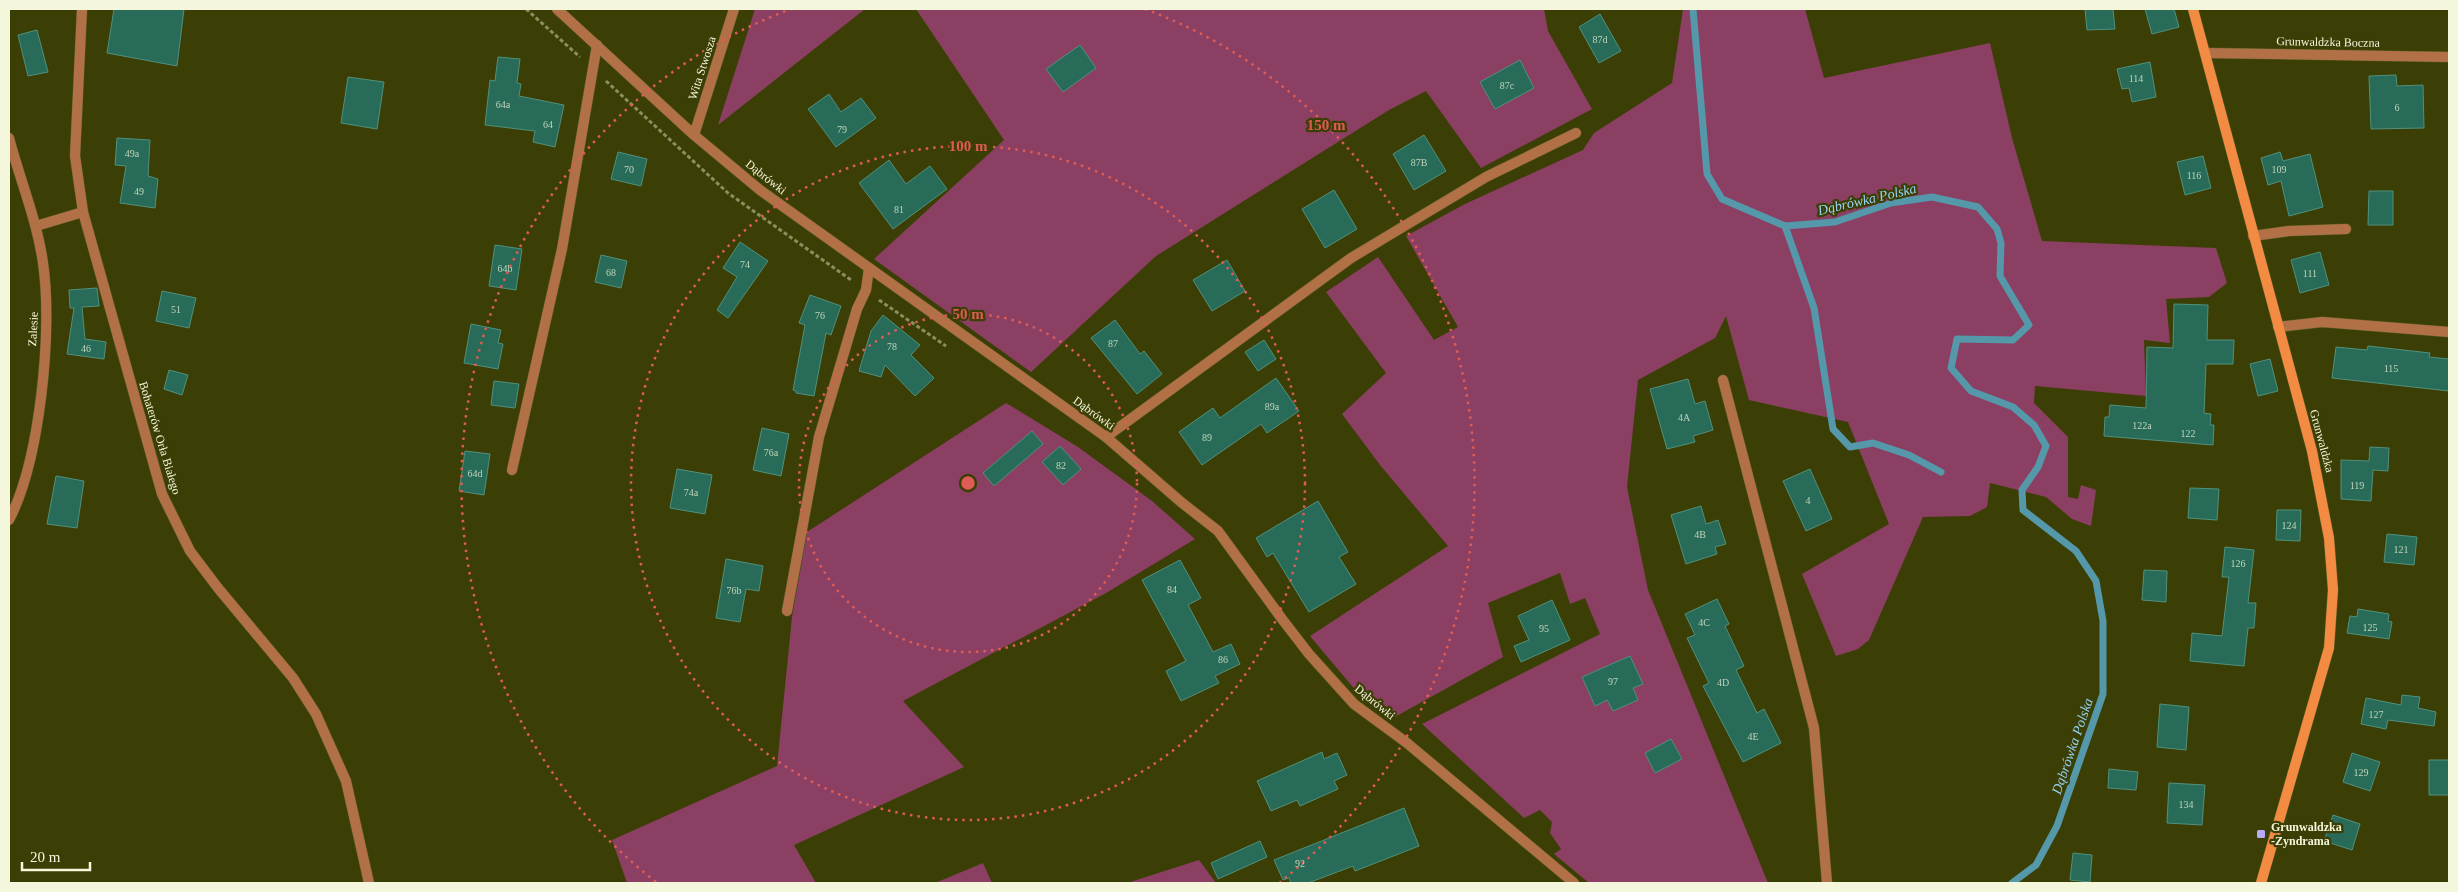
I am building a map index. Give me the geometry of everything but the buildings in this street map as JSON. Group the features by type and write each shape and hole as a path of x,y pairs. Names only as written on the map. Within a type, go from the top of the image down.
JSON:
{"street":[{"name":"Bohaterów Orła Białego","path":"82,9 76,156 83,212 162,494 190,551 218,588 294,678 316,714 346,781 369,883"},
{"name":"Dąbrówki","path":"557,9 694,135 760,190 1106,437 1218,532 1293,633 1354,704 1408,743 1574,883"},
{"name":"Wita Stwosza","path":"694,135 734,9"},
{"name":"Grunwaldzka","path":"2193,9 2323,499 2329,538 2333,590 2329,648 2261,883"},
{"path":"512,470 562,249 597,45"},
{"name":"Grunwaldzka Boczna","path":"2206,53 2449,56"},
{"path":"1106,437 1351,258 1486,177 1576,133"},
{"name":"Zalesie","path":"9,138 36,226 44,263 46,302 43,383 26,476 19,501 9,520"},
{"path":"36,226 83,212"},
{"path":"2253,236 2289,231 2346,229"},
{"path":"787,610 820,437 857,309 866,290 869,268"},
{"path":"2278,327 2322,322 2449,332"},
{"path":"1723,380 1814,728 1827,883"}],"path":[{"path":"526,9 728,192 953,350"}],"shaded area":[{"path":"755,9 865,9 718,125"},
{"path":"916,9 1544,9 1548,31 1592,109 1481,168 1426,91 1389,110 1156,256 1031,372 874,259 1004,140"},
{"path":"1683,9 1805,9 1824,78 1990,43 2012,138 2042,241 2216,248 2227,283 2209,297 2166,299 2170,343 2144,340 2146,396 2035,386 2034,403 2068,437 2068,497 2078,499 2081,485 2096,490 2091,526 2072,519 2046,497 1990,483 1987,507 1970,516 1923,517 1869,640 1858,649 1836,656 1802,574 1889,524 1848,422 1749,400 1726,316 1715,338 1638,380 1627,487 1648,590 1768,883 1589,883 1554,854 1561,849 1550,833 1552,822 1540,810 1524,818 1422,724 1600,634 1585,598 1570,604 1560,573 1488,603 1503,657 1393,718 1357,692 1310,636 1448,546 1380,465 1342,414 1386,373 1326,292 1378,257 1434,340 1458,327 1406,236 1465,204 1583,150 1594,133 1672,83"},
{"path":"1006,403 1078,447 1152,501 1195,539 1106,593 903,701 964,767 794,845 816,883 627,883 612,840 777,766 792,617 807,532"},
{"path":"1199,860 1216,883 1127,883"},
{"path":"983,863 992,883 935,883"}],"waterway":[{"name":"Dąbrówka Polska","path":"1693,9 1707,174 1722,199 1785,226 1835,222 1891,203 1932,197 1978,207 1997,229 2001,243 2000,276 2029,325 2013,340 1957,339 1951,368 1971,391 2013,407 2034,425 2046,446 2038,467 2022,490 2023,510 2076,551 2096,581 2103,621 2103,694 2057,826 2036,865 2012,883"},
{"path":"1785,226 1814,308 1833,429 1850,447 1873,443 1909,455 1941,472"}],"place":[{"name":"Grunwaldzka -Zyndrama","path":"2261,834"}]}
